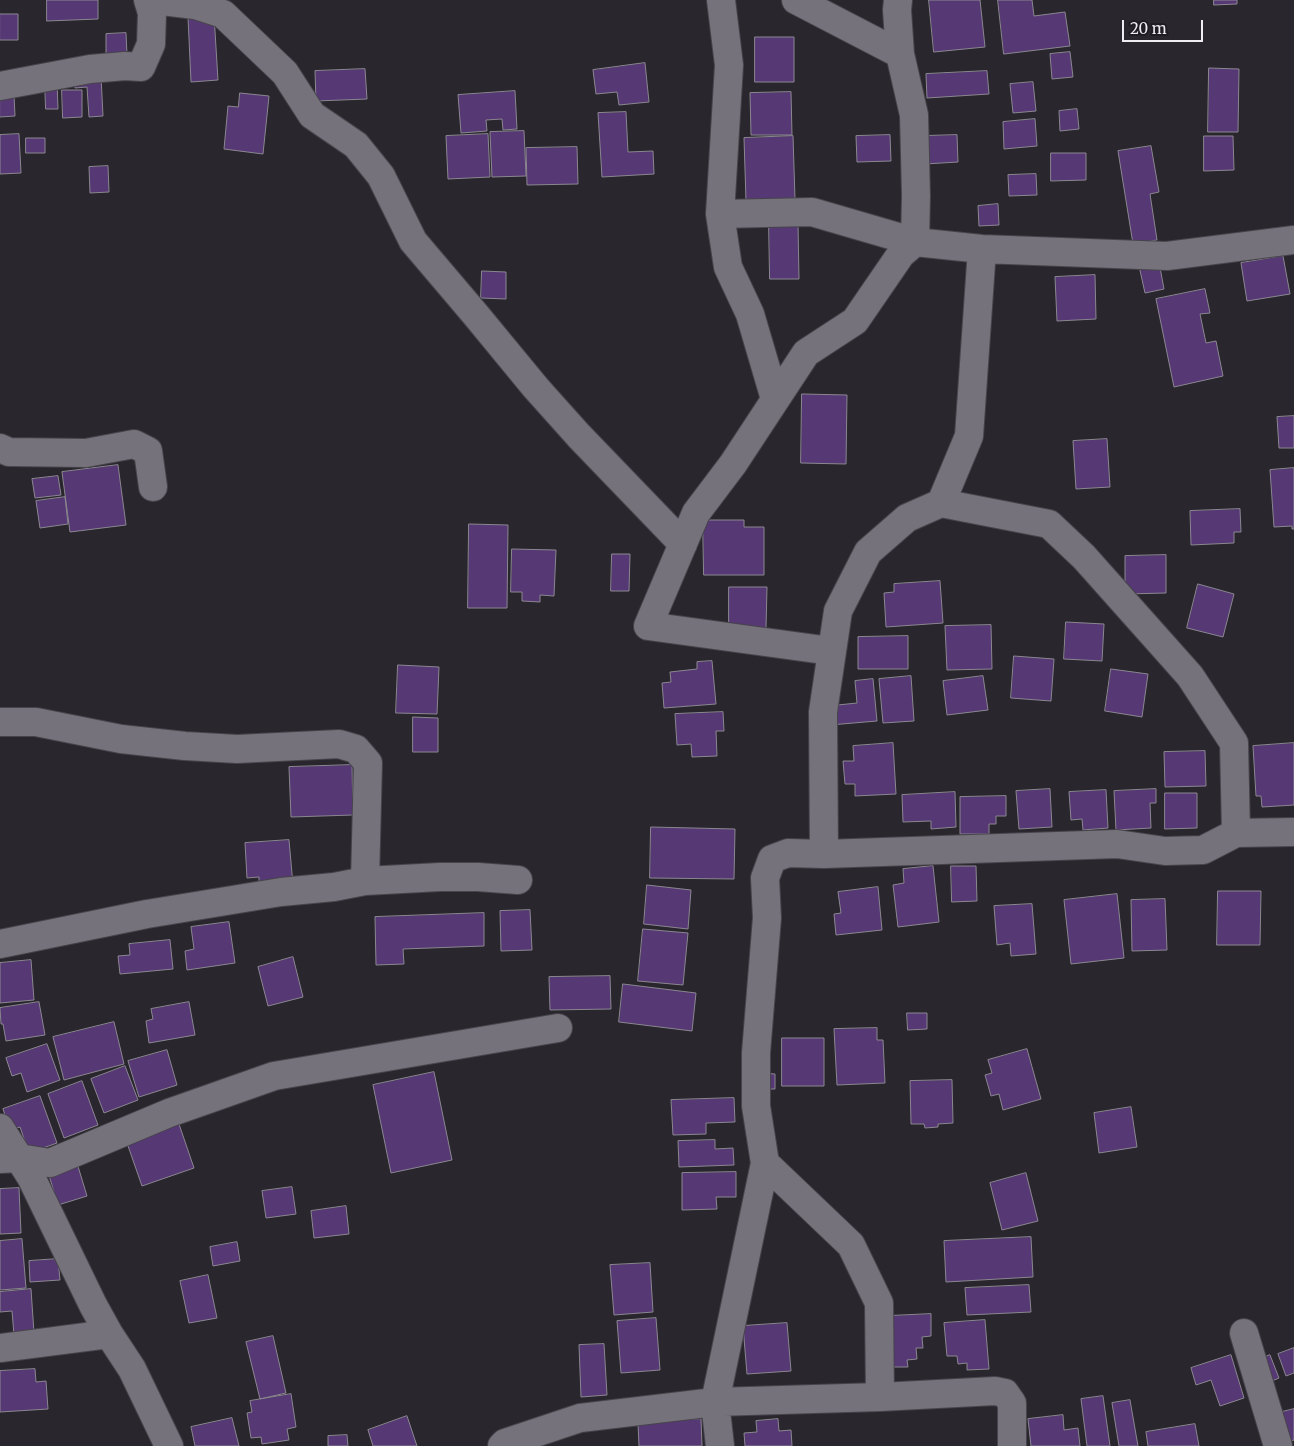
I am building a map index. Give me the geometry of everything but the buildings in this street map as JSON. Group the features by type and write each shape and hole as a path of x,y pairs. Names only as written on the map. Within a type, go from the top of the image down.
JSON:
{"street":[{"path":"0,86 90,69 125,66 141,67 151,44 152,13 148,0"},
{"path":"154,0 195,5 223,14 284,73 312,115 356,145 381,176 413,241 536,388 579,436 684,544"},
{"path":"721,0 729,65 720,214 728,267 750,314 775,399"},
{"path":"796,0 900,54"},
{"path":"831,651 648,626 696,514 733,464 806,353 855,321 901,254 915,242 914,115 900,54 898,0"},
{"path":"720,214 812,212 915,242 982,249 1167,256 1294,240"},
{"path":"941,503 969,436 982,249"},
{"path":"0,448 9,452 86,453 134,444 148,451 153,487"},
{"path":"824,854 823,712 838,611 868,552 907,518 941,503 1049,524 1084,557 1190,676 1234,743 1236,833"},
{"path":"0,722 36,722 121,738 185,746 237,749 339,744 356,749 368,763 365,881"},
{"path":"720,1446 715,1402 765,1163 756,1106 756,1053 767,918 766,878 772,859 788,853 824,854 1118,844 1165,851 1203,850 1236,833 1294,832"},
{"path":"0,944 147,914 281,892 334,887 365,881 440,877 518,880"},
{"path":"9,1158 50,1163 169,1113 274,1076 558,1028"},
{"path":"0,1128 9,1158 31,1177 93,1305 132,1369 160,1444"},
{"path":"765,1163 851,1244 879,1303 880,1397"},
{"path":"1244,1333 1278,1446"},
{"path":"0,1348 109,1334"},
{"path":"502,1446 505,1443 580,1418 715,1402 995,1391 1005,1393 1012,1403 1012,1446"}]}
